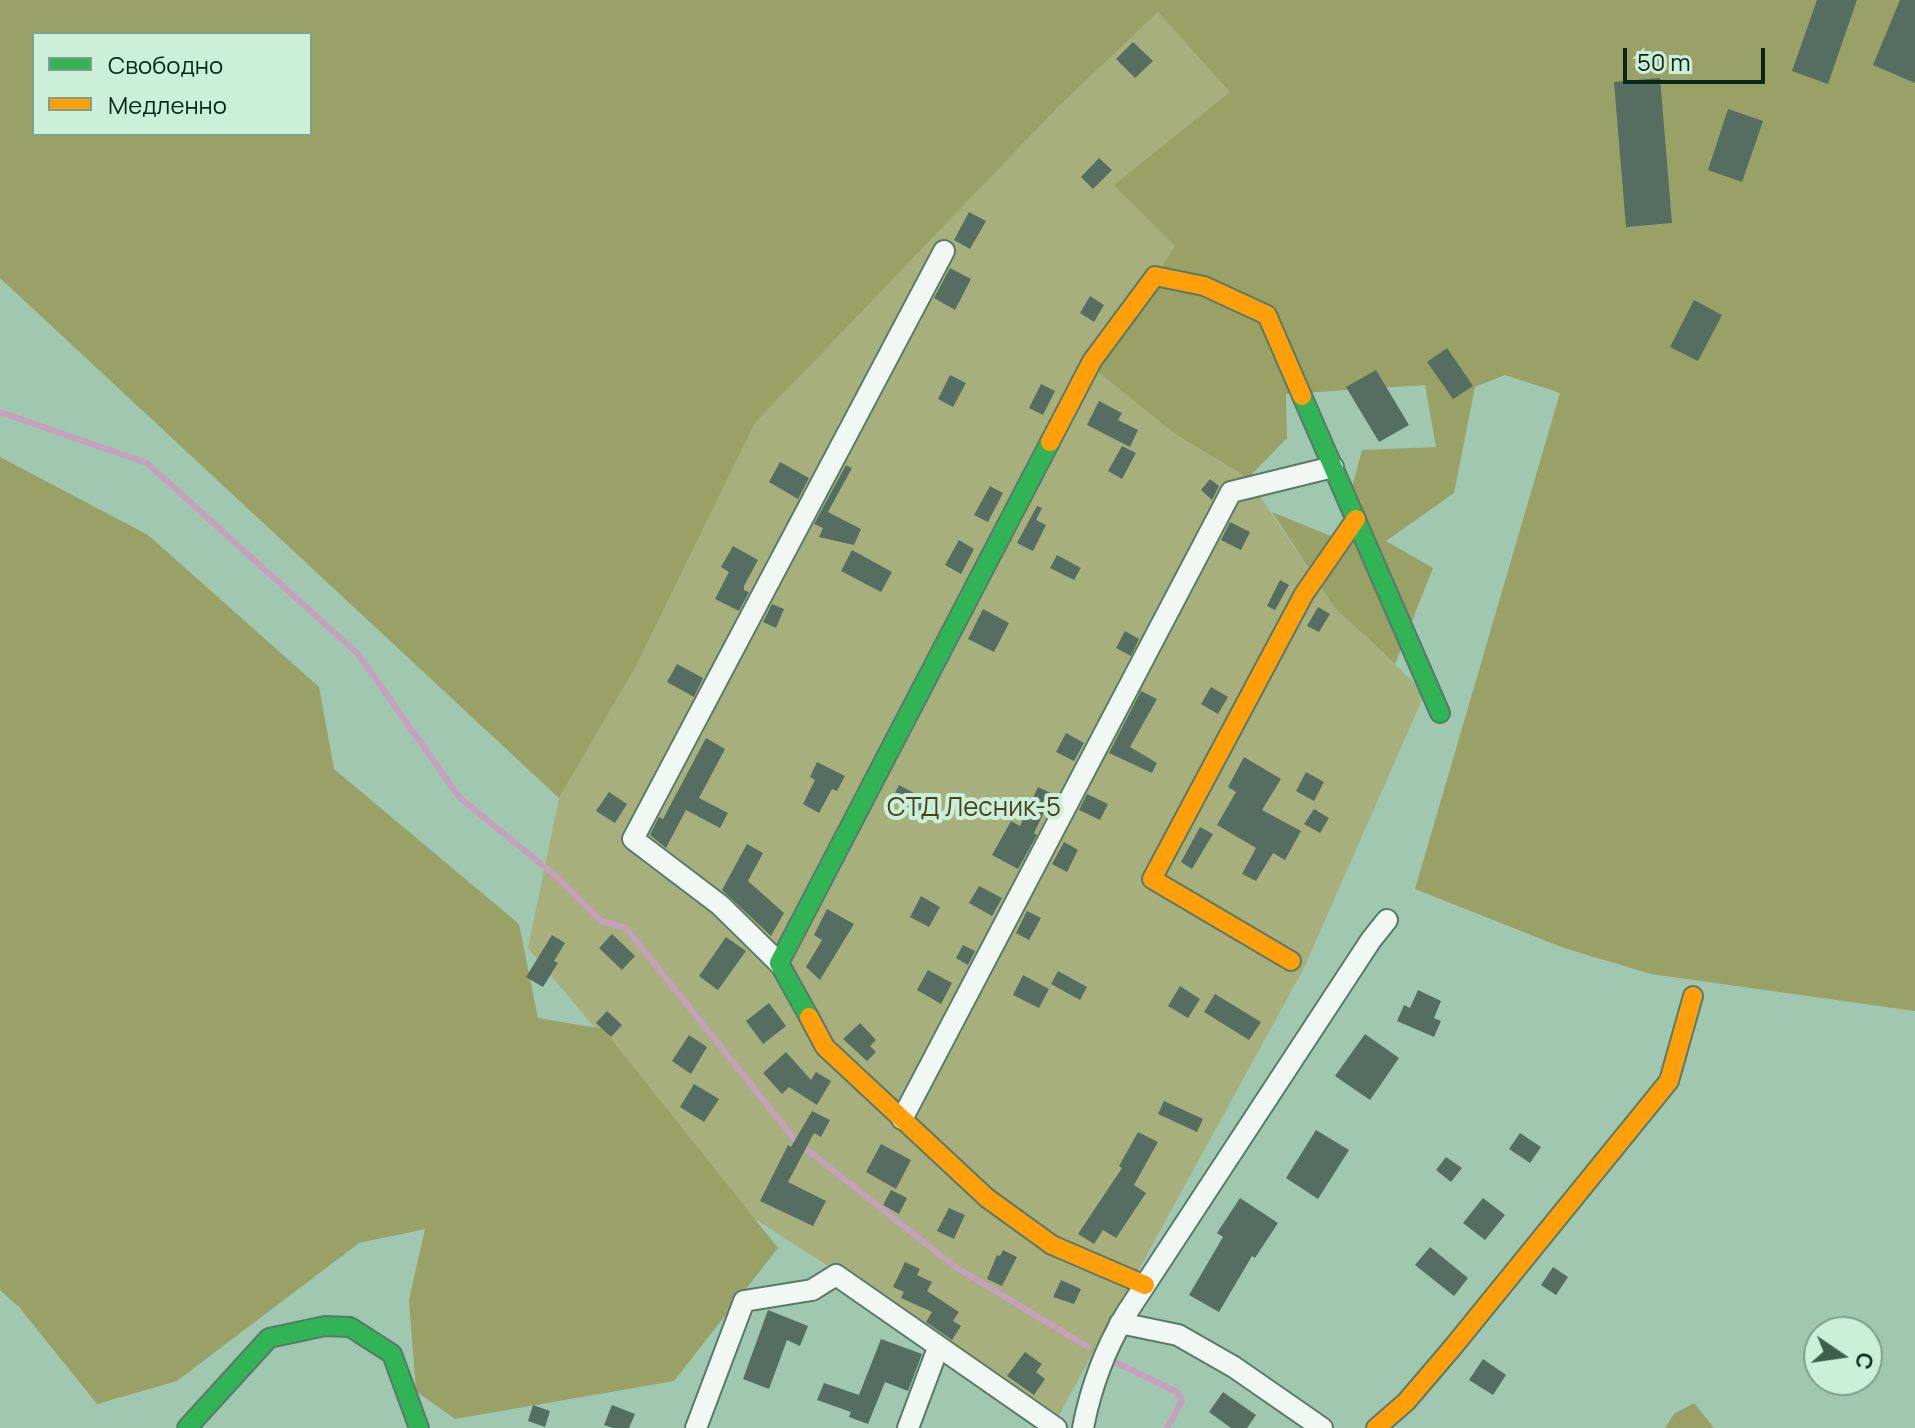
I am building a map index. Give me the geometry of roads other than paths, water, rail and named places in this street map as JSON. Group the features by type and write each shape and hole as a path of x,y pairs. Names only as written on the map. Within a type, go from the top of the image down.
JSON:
{"street":[{"path":"944,251 633,839 720,905 779,963 825,1047 987,1198 1052,1245 1145,1285"},
{"path":"779,963 1092,361 1155,276 1204,286 1267,315 1440,713"},
{"path":"902,1119 1231,492 1333,467"},
{"path":"1291,961 1152,879 1304,594 1356,519"},
{"path":"1083,1428 1089,1395 1102,1356 1120,1323 1387,920"},
{"path":"1376,1428 1406,1402 1538,1246 1669,1081 1693,996"},
{"path":"696,1428 744,1301 812,1290 836,1275 1056,1428"},
{"path":"1120,1323 1178,1335 1234,1367 1322,1428"},
{"path":"187,1428 269,1338 325,1326 350,1327 392,1354 419,1428"},
{"path":"908,1428 938,1348"}],"waterway":[{"path":"0,412 147,463 358,654 460,798 557,877 601,921 626,928 796,1141 954,1266 1088,1347"},
{"path":"1117,1363 1177,1392 1182,1401 1167,1428"}],"park label":[{"name":"СТД Лесник-5","path":"974,809"}]}
